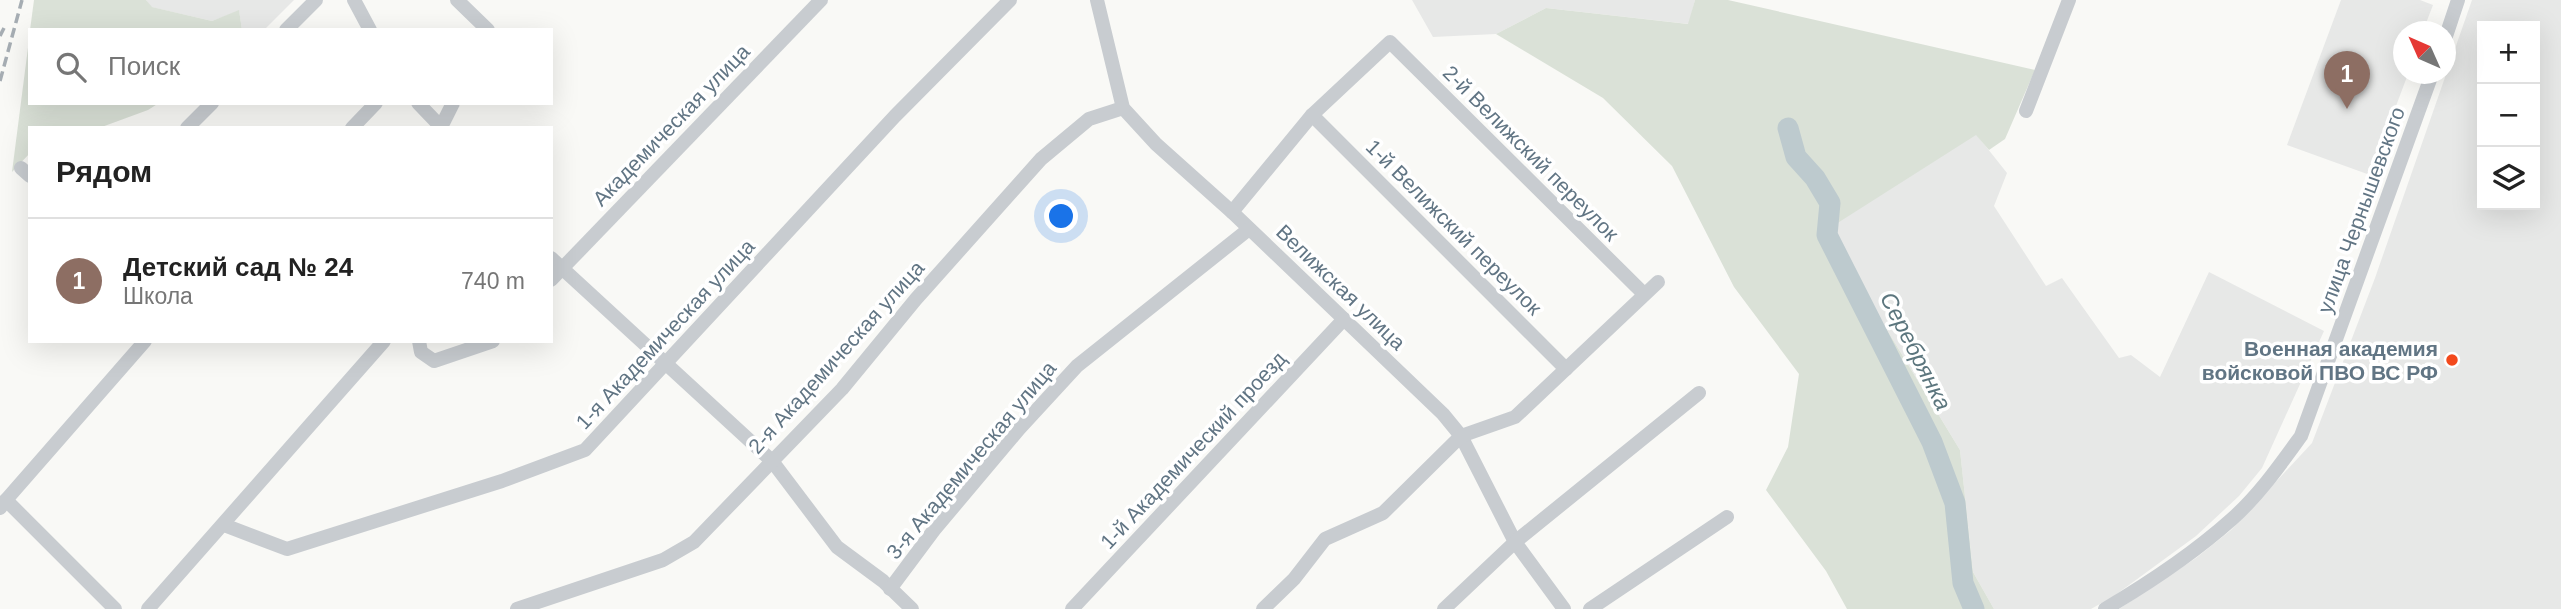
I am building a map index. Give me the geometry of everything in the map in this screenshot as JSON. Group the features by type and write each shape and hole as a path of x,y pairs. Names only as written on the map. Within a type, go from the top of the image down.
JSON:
{"street":[{"path":"288,28 316,0"},
{"path":"355,0 369,28"},
{"path":"457,0 486,28"},
{"name":"Академическая улица","path":"556,263 821,0"},
{"name":"1-я Академическая улица","path":"224,525 287,549 502,481 585,450 895,116 1010,0"},
{"name":"Велижская улица","path":"1097,0 1123,108 1156,144 1232,212 1443,414 1461,436 1515,542 1564,609"},
{"path":"2026,111 2069,0"},
{"path":"2450,21 2458,0"},
{"name":"2-й Велижский переулок","path":"1312,114 1390,42 1644,294"},
{"name":"улица Чернышевского","path":"2105,609 2177,561 2233,518 2272,477 2301,436 2428,84"},
{"path":"189,126 210,105"},
{"path":"354,126 374,105"},
{"path":"420,105 441,126"},
{"path":"442,126 452,105"},
{"name":"2-я Академическая улица","path":"517,609 663,560 694,542 842,388 916,299 1041,159 1089,119 1123,108"},
{"path":"1232,212 1312,114"},
{"name":"1-й Велижский переулок","path":"1312,114 1566,369"},
{"name":"3-я Академическая улица","path":"890,589 934,530 1019,429 1077,366 1250,229"},
{"path":"556,263 772,461 837,547 883,581 912,609"},
{"path":"1263,609 1294,579 1325,539 1382,513 1461,436 1515,417 1658,282"},
{"name":"1-й Академический проезд","path":"1072,609 1344,320"},
{"path":"115,609 3,504 143,343"},
{"path":"148,609 382,343"},
{"path":"419,343 421,352 435,361 487,343"},
{"path":"1444,609 1515,542 1699,393"},
{"path":"1590,609 1727,517"}],"shaded area":[{"path":"34,0 146,0 152,7 212,21 239,10 242,28 30,28"},
{"path":"146,0 294,0 266,28 242,28 239,11 212,21 151,7"},
{"path":"1412,0 1695,0 1689,24 1546,8 1496,34 1433,37"},
{"path":"1695,0 1728,0 2035,70 2005,139 1989,150 1976,135 1836,224 1839,251 1960,450 1973,572 1994,609 1847,609 1826,571 1766,490 1788,447 1799,374 1734,287 1672,166 1603,98 1496,34 1546,8 1688,24"},
{"path":"2341,0 2420,0 2433,5 2427,21 2393,21 2393,84 2404,84 2370,175 2287,145"},
{"name":"Военная академия войсковой ПВО ВС РФ","path":"2472,0 2561,0 2561,609 2119,609 2196,558 2231,530 2312,443 2375,278 2443,84 2456,84 2456,46"},
{"path":"28,48 28,105 156,105 104,126 28,126 28,155 12,172"},
{"path":"1976,134 2007,173 1994,206 2046,286 2062,278 2119,358 2131,355 2160,377 2209,272 2324,331 2262,468 2239,496 2196,536 2114,596 2091,609 1994,609 1973,572 1960,450 1839,251 1836,223"}],"waterway":[{"name":"Серебрянка","path":"1788,128 1796,157 1815,178 1830,203 1827,235 1932,442 1955,503 1963,583 1974,609"}],"railway":[{"path":"0,81 22,0"},
{"path":"0,36 4,28"}],"place":[{"name":"Детский сад № 24","path":"2347,109"},
{"name":"Военная академия войсковой ПВО ВС РФ","path":"2452,360"}]}
